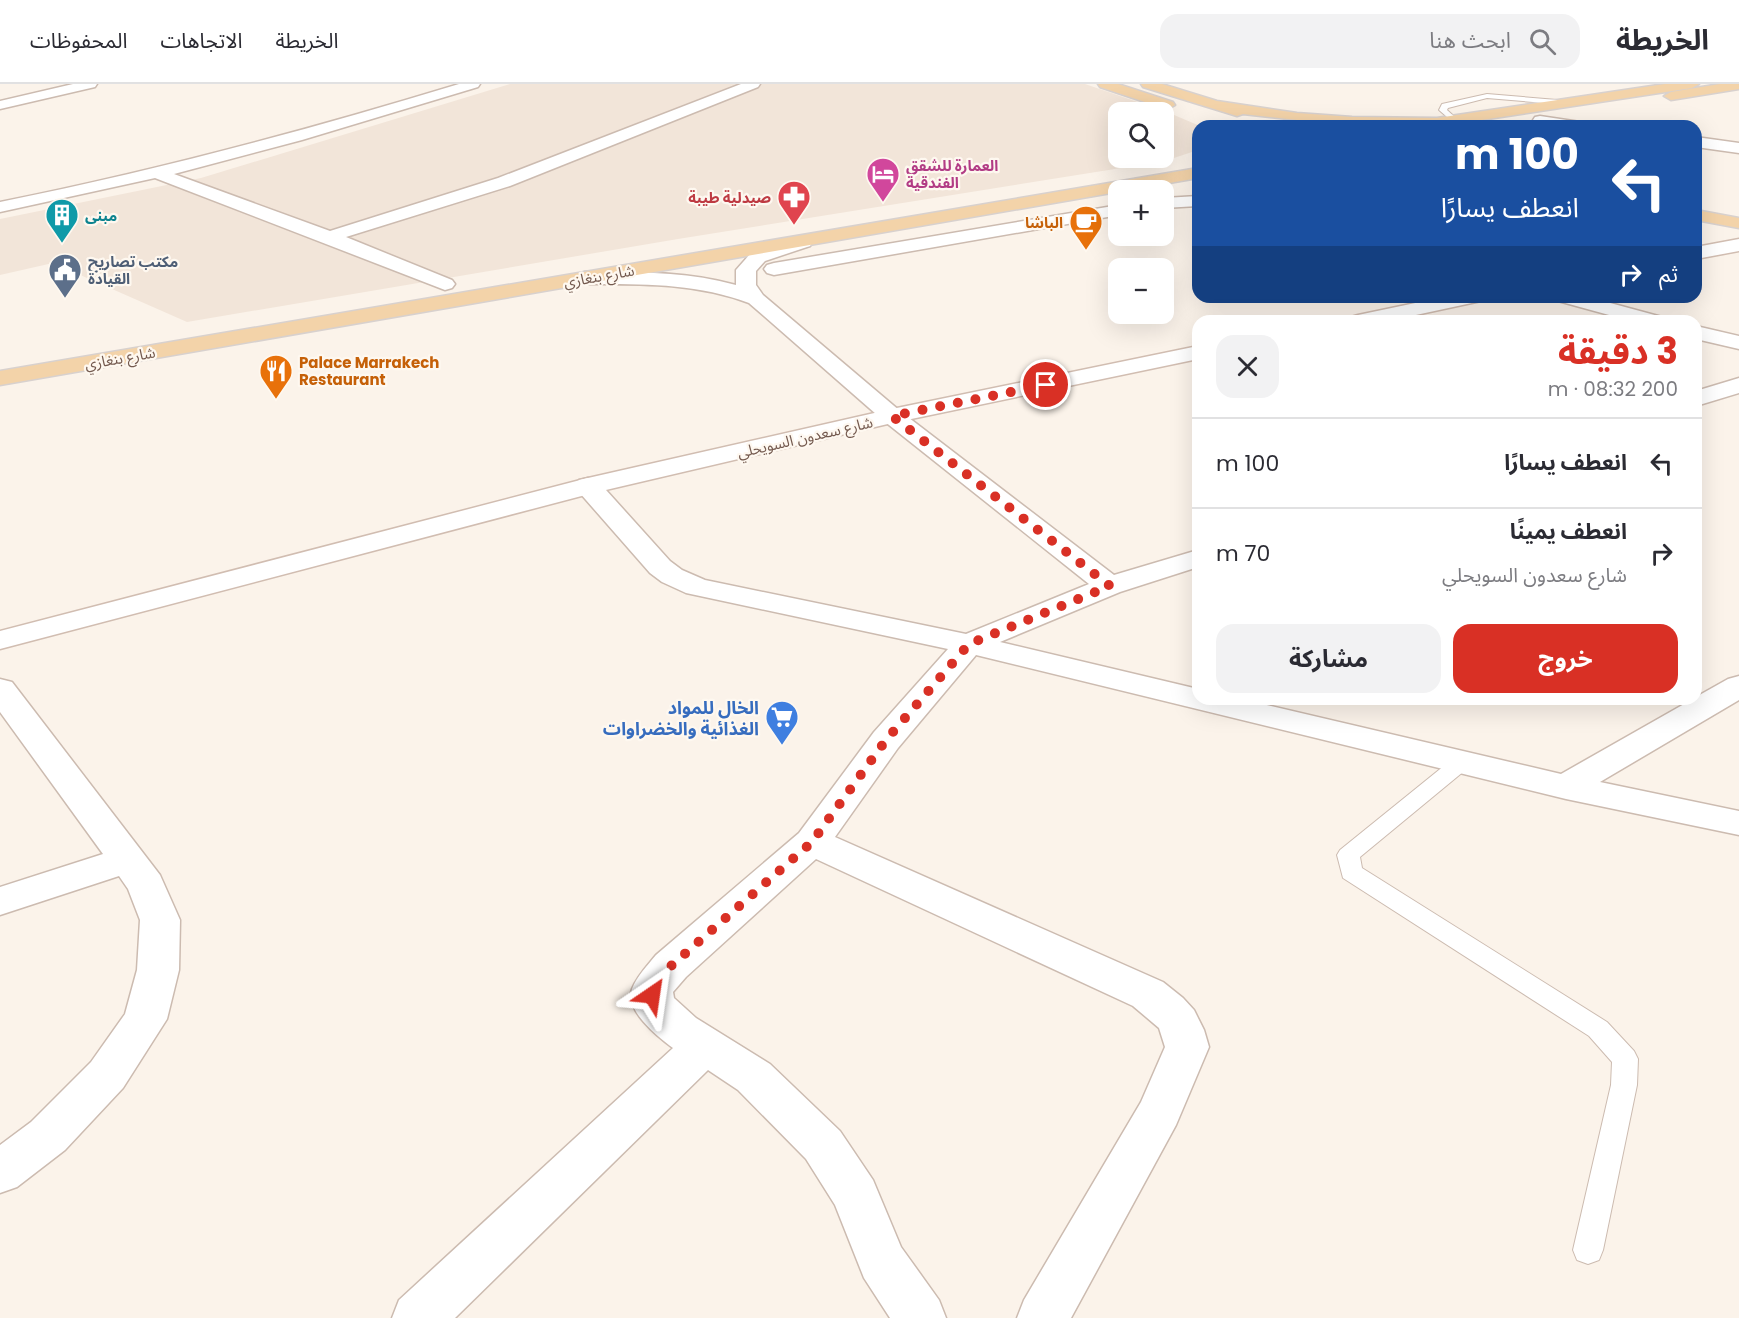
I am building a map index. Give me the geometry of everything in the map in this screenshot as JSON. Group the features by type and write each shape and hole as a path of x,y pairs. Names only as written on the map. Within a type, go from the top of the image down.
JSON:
{"main road":[{"path":"1105,84 1215,120"},
{"path":"1148,84 1264,120"},
{"path":"1458,120 1692,84"},
{"path":"1528,120 1739,85"},
{"path":"1215,105 1320,120"},
{"path":"1540,120 1559,115"},
{"name":"شارع بنغازي","path":"130,337 1165,165 1192,164"},
{"name":"شارع بنغازي","path":"0,378 803,242 1192,164"},
{"path":"1702,216 1739,223"},
{"path":"1702,232 1739,239"}],"street":[{"path":"0,105 90,84"},
{"path":"329,237 504,182 753,84"},
{"path":"0,207 159,174 387,111 464,85"},
{"path":"1702,143 1739,148"},
{"path":"159,174 329,237 445,284"},
{"path":"1174,202 1192,201"},
{"path":"751,291 769,270 810,261 1108,212"},
{"path":"751,291 746,270 758,257 803,242"},
{"path":"1702,252 1739,245"},
{"path":"585,278 694,280 751,291 892,416 1110,586"},
{"path":"1387,315 1445,303"},
{"path":"1588,303 1632,315"},
{"path":"1702,334 1739,343"},
{"name":"شارع سعدون السويحلي","path":"0,640 588,486 892,416 1192,354"},
{"path":"1702,397 1739,385"},
{"path":"588,486 656,563 672,576 696,587 969,644 1192,697"},
{"path":"920,1318 882,1261 856,1195 824,1145 754,1077 683,1032 658,1010 652,995 653,989 671,966 812,842 886,740 969,644 1110,586 1192,560"},
{"path":"1566,788 1739,686"},
{"path":"0,689 146,885 160,920 158,970 145,1019 107,1076 48,1136 0,1172"},
{"path":"1224,705 1566,788 1739,823"},
{"path":"812,842 1148,994 1164,1004 1186,1036 1187,1047 1160,1111 1043,1318"},
{"path":"0,901 126,860"},
{"path":"419,1318 705,1046"}],"lane":[{"path":"1462,762 1348,855 1351,872 1598,1029 1624,1059 1624,1085 1588,1250"}],"shaded area":[{"path":"510,84 1085,84 1138,102 1108,102 1108,168 1121,168 678,239 187,322 53,263 0,275 0,219 201,178"},
{"path":"1174,115 1192,123 1192,152 1174,158"}],"place":[{"name":"العمارة للشقق الفندقية","path":"883,203"},
{"name":"صيدلية طيبة","path":"794,226"},
{"name":"مبنى","path":"62,244"},
{"name":"الباشا","path":"1086,251"},
{"name":"مكتب تصاريح القيادة","path":"65,299"},
{"name":"Palace Marrakech Restaurant","path":"276,400"},
{"name":"الخال للمواد الغذائية والخضراوات","path":"782,746"}],"route":[{"path":"652,995 653,989 671,966 812,842 886,740 969,644 1110,586 892,416 1046,385"}]}
